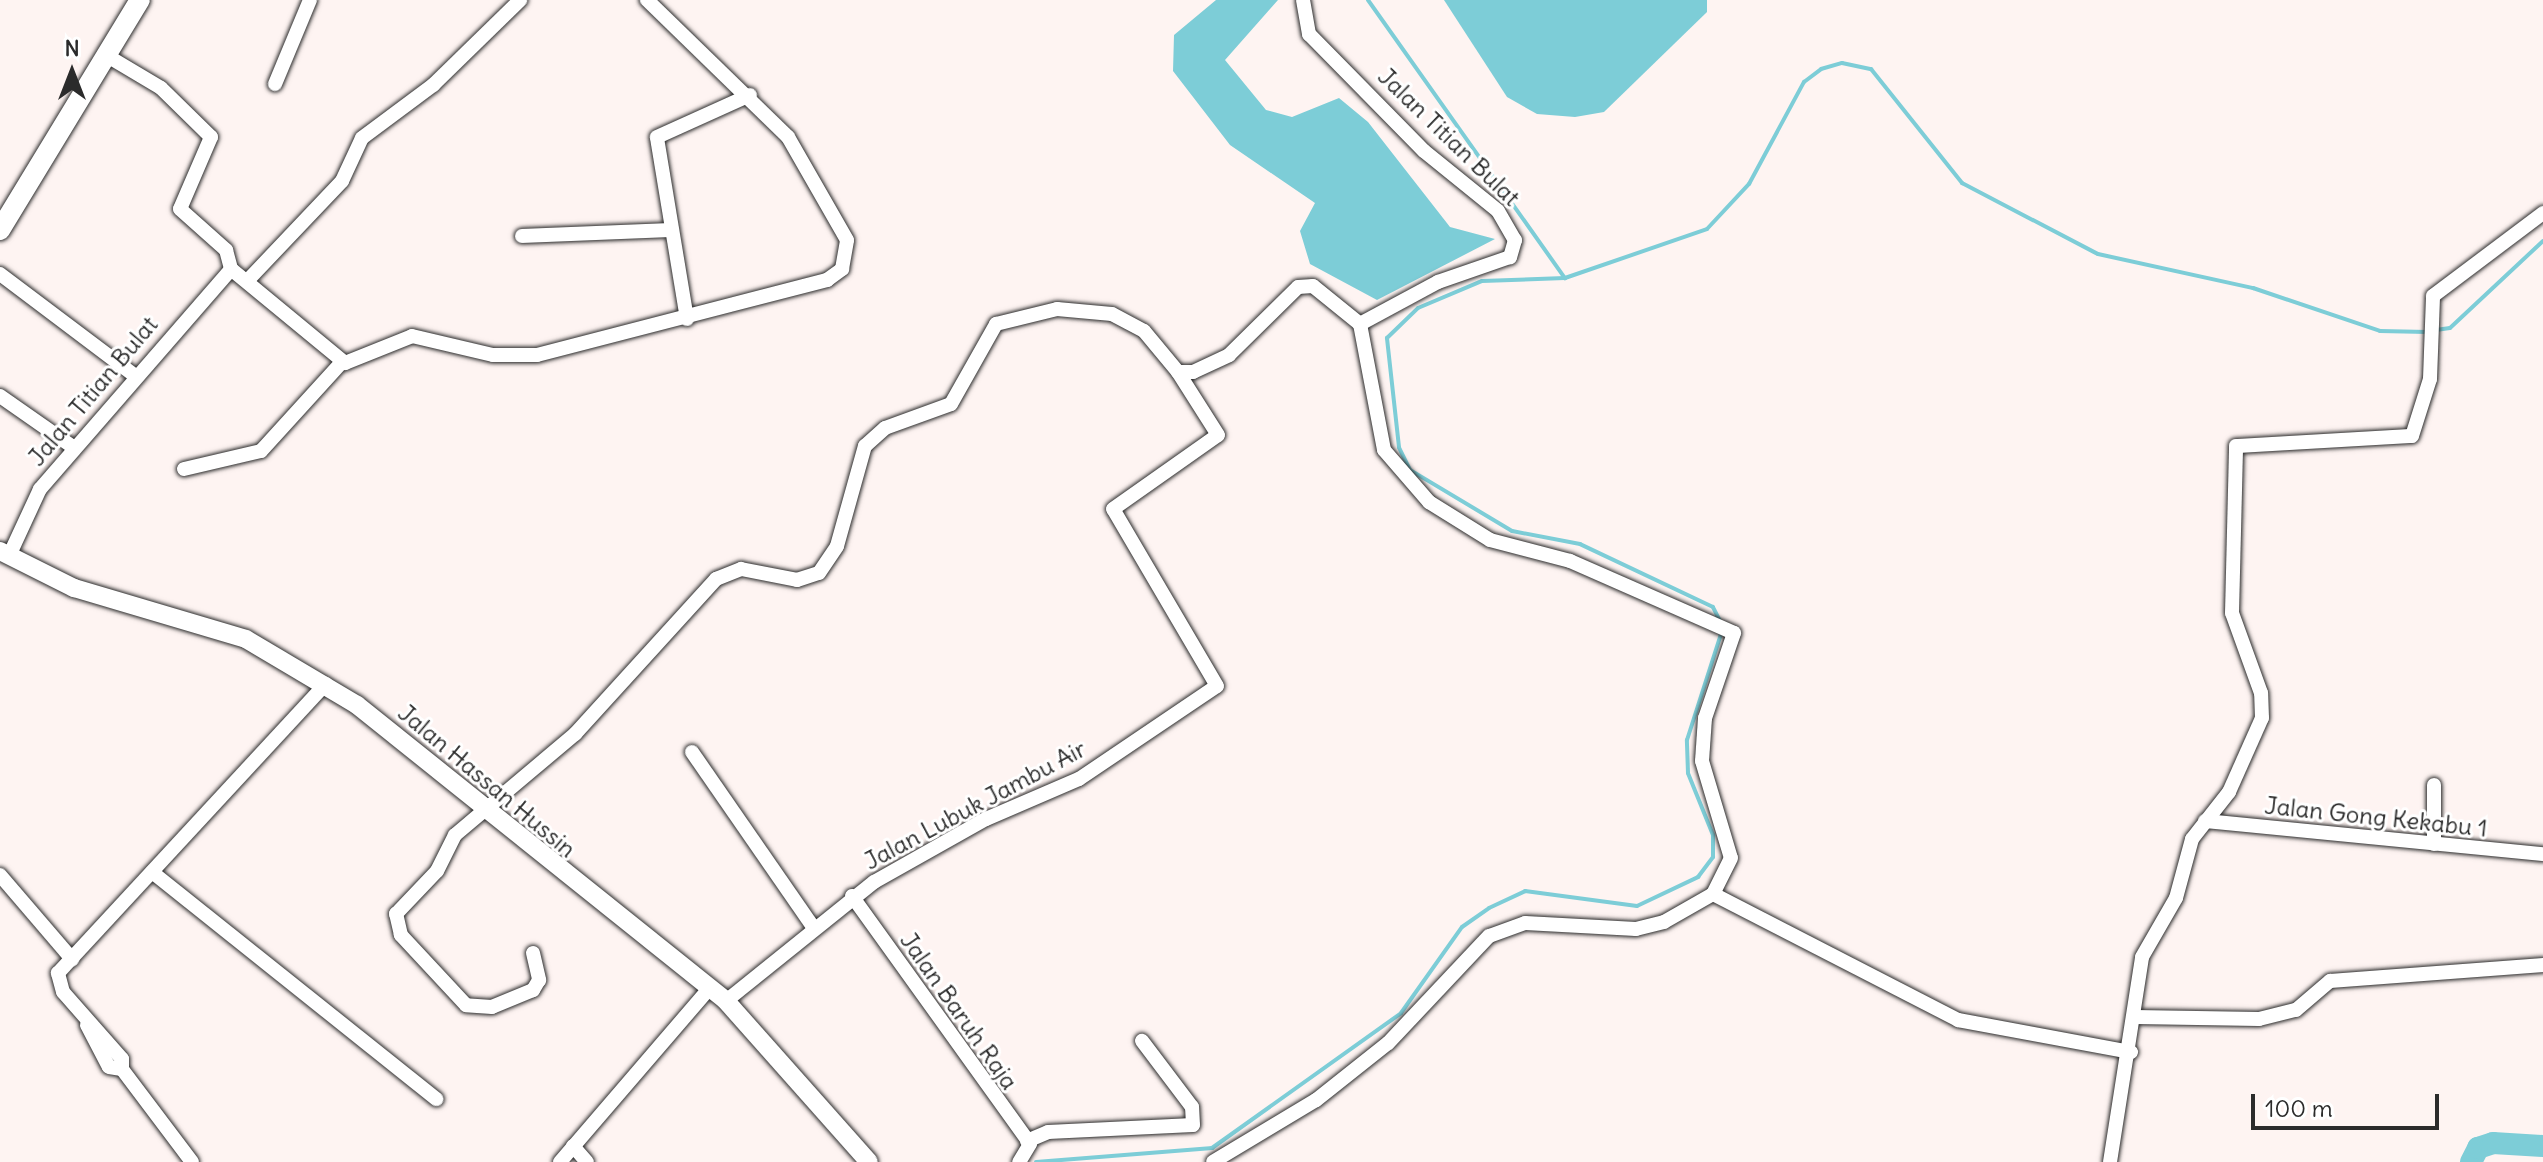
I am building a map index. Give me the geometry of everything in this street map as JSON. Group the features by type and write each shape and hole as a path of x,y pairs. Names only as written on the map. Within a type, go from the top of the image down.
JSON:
{"main road":[{"path":"0,230 104,54 140,0"}],"street":[{"path":"275,84 310,0"},
{"path":"249,279 342,181 362,138 433,85 520,0"},
{"path":"184,469 261,451 341,363 401,336 493,355 537,355 687,319 827,280 846,259 843,230 804,163 750,95 647,0"},
{"name":"Jalan Titian Bulat","path":"1303,0 1309,34 1424,151 1498,211 1515,240 1510,257 1438,282 1360,324"},
{"path":"104,54 161,88 211,137 180,209 226,250 231,269 249,279 341,363"},
{"path":"687,319 657,137 750,95"},
{"path":"2110,1162 2131,1052 2142,957 2205,821 2229,792 2262,718 2261,693 2232,613 2236,446 2412,436 2426,406 2433,296 2543,213"},
{"path":"522,236 670,230"},
{"name":"Jalan Titian Bulat","path":"4,554 40,489 73,447 231,269"},
{"path":"0,274 134,375"},
{"path":"533,953 538,985 492,1007 474,1007 396,925 396,914 481,810 575,734 716,579 741,569 797,580 819,573 837,546 865,446 885,428 948,407 1004,318 1057,309 1112,314 1144,331 1178,372 1201,371 1229,355 1302,285 1360,324 1384,450 1429,502 1490,540 1570,561 1732,631 1736,640 1703,732 1707,789 1731,846 1729,867 1713,894 1636,929 1525,923 1489,936 1410,1025 1316,1100 1213,1162"},
{"name":"Jalan Lubuk Jambu Air","path":"726,1001 852,896 986,819 1079,779 1176,715 1218,681 1113,509 1218,435 1178,372"},
{"path":"0,396 73,447"},
{"name":"Jalan Hassan Hussin","path":"4,554 74,588 215,626 326,684 412,746 481,810 726,1001 869,1162"},
{"path":"192,1162 122,1069 109,1067 57,975 326,684"},
{"path":"692,752 814,928"},
{"path":"2434,785 2434,844"},
{"name":"Jalan Gong Kekabu 1","path":"2205,821 2543,854"},
{"path":"152,872 436,1099"},
{"path":"0,875 72,959"},
{"path":"1713,894 1958,1020 2131,1052"},
{"name":"Jalan Baruh Raja","path":"852,896 1029,1145"},
{"path":"2135,1017 2259,1019 2296,1010 2330,981 2543,965"},
{"path":"560,1162 709,989"},
{"path":"1019,1162 1029,1145 1048,1132 1193,1125 1192,1107 1142,1041"},
{"path":"573,1146 587,1162"}],"water":[{"path":"1216,0 1278,0 1225,60 1266,110 1292,117 1339,98 1368,122 1450,227 1495,239 1377,300 1310,264 1300,231 1315,203 1230,145 1173,71 1174,35"},
{"path":"1444,0 1707,0 1707,12 1604,112 1575,117 1537,114 1507,97"}],"waterway":[{"path":"1368,0 1565,278"},
{"path":"1721,623 1713,607 1580,544 1512,531 1410,470 1399,447 1387,338 1418,308 1482,281 1565,278 1707,229 1749,184 1804,82 1821,69 1842,63 1871,69 1962,183 2098,254 2253,288 2380,331 2427,332"},
{"path":"2436,330 2450,328 2543,241"},
{"path":"1036,1162 1212,1148 1401,1013 1462,927 1489,908 1525,891 1637,906 1698,877 1713,857 1713,835 1688,773 1687,740 1722,631"},
{"path":"2471,1162 2478,1148 2493,1143 2543,1146"}]}
